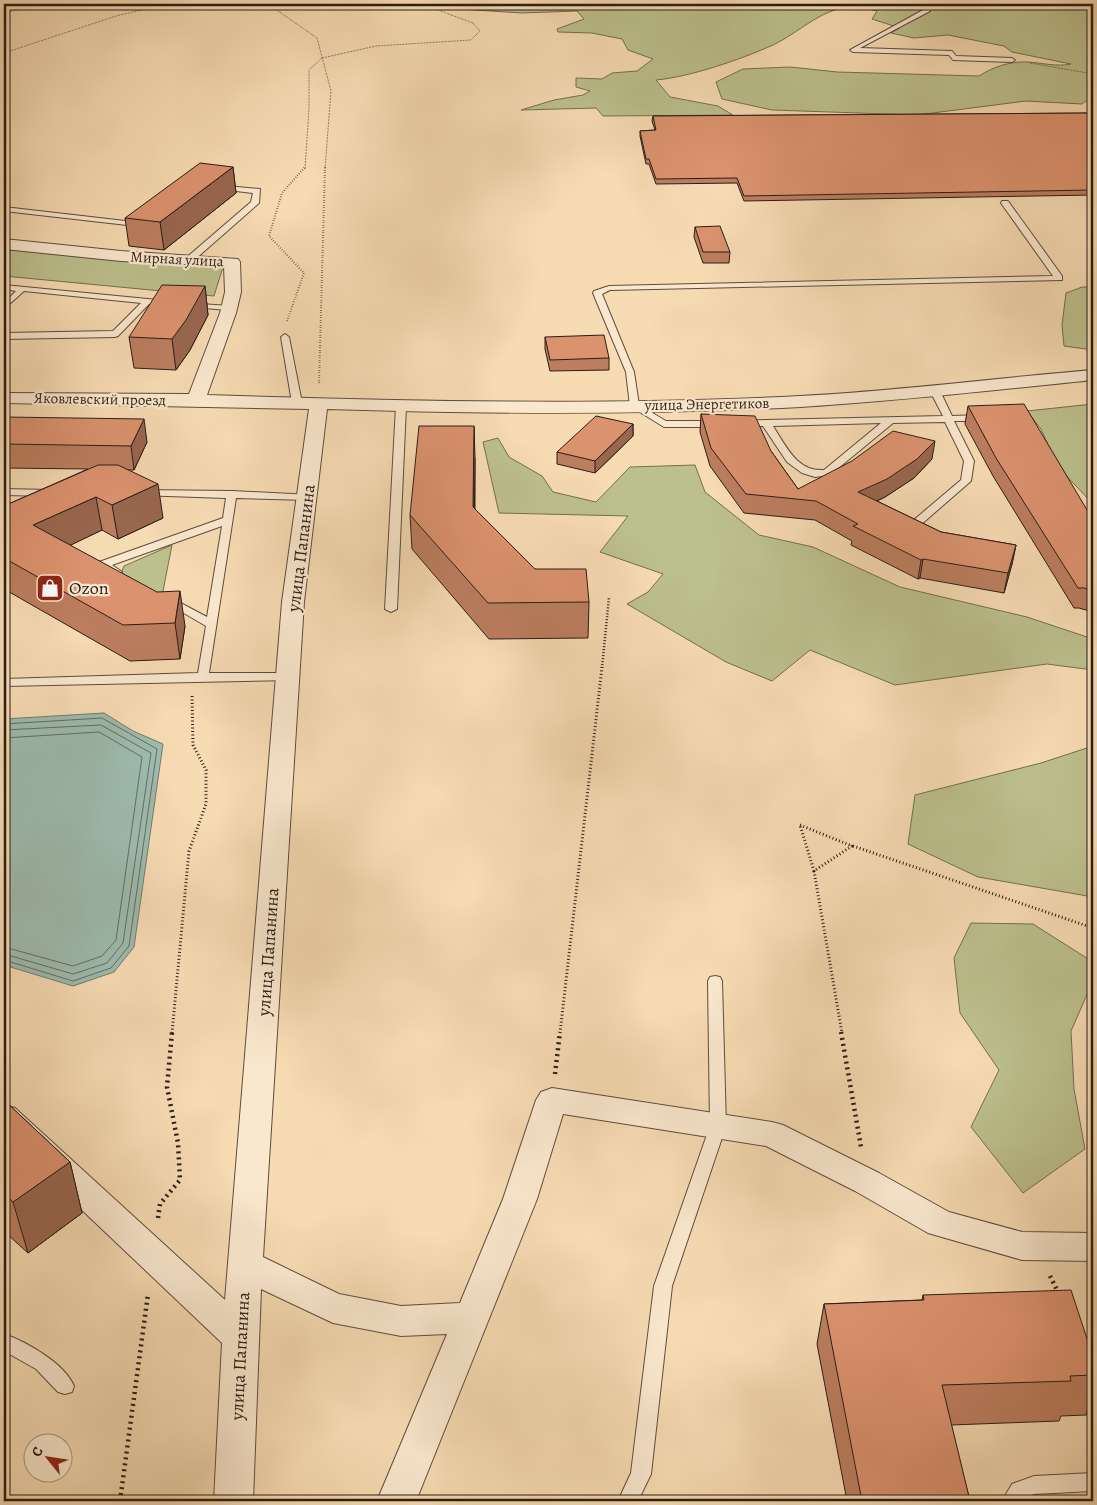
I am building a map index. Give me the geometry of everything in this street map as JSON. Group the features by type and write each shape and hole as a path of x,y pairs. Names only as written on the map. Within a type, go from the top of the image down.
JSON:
{"street":[{"name":"Мирная улица","path":"4,244 121,256 232,262 233,292 229,308 196,400"},
{"name":"улица Энергетиков","path":"308,403 400,406 635,406 761,403 935,391 1093,374"},
{"name":"Яковлевский проезд","path":"4,398 196,400"},
{"path":"196,400 308,403"},
{"name":"улица Папанина","path":"233,1501 240,1337 293,602 307,497 308,403"},
{"path":"396,1501 520,1199 552,1100 772,1134 867,1182 940,1223 1022,1246 1093,1248"},
{"path":"4,1116 240,1337"},
{"path":"245,1264 333,1308 401,1321 472,1318"}],"lane":[{"path":"928,7 853,50 952,53 953,58 1012,60"},
{"path":"189,260 255,203 257,191 213,187"},
{"path":"992,418 664,424 635,406 630,372 597,293 609,288 1059,278 1005,203"},
{"path":"4,209 136,224 151,214"},
{"path":"4,287 229,308"},
{"path":"4,307 22,289"},
{"path":"4,336 115,334 147,301"},
{"path":"284,337 308,403"},
{"path":"913,526 966,481 969,461 935,391"},
{"path":"391,609 400,406"},
{"path":"766,423 797,467 802,471 820,475 827,473 891,420"},
{"path":"4,492 63,493"},
{"path":"133,493 307,497"},
{"path":"197,677 211,624 232,494"},
{"path":"128,578 103,564 228,520"},
{"path":"161,596 211,624"},
{"path":"4,683 197,677 288,677"},
{"path":"628,1501 641,1474 662,1286 718,1126 714,981"},
{"path":"4,1342 42,1363 65,1386"},
{"path":"1012,1501 1018,1490 1034,1485 1093,1482"}],"path":[{"path":"4,13 45,4"},
{"path":"4,53 116,16 168,4"},
{"path":"268,4 317,38 331,91 308,403"},
{"path":"284,337 290,311 304,273 269,236 282,193 305,169 309,108 309,70 322,58 376,46 442,44 471,40 480,31 473,23 422,4"},
{"path":"1012,60 1093,74"},
{"path":"552,1100 596,732 609,597"},
{"path":"120,1501 160,1204 180,1180 178,1143 167,1087 188,851 206,804 206,770 193,745 197,677"},
{"path":"867,1182 814,871 800,825 852,846 1093,928"},
{"path":"814,871 852,846"},
{"path":"1051,1277 1059,1294"}],"green space":[{"path":"424,4 1093,4 1093,96 1082,104 1026,101 917,115 772,110 722,99 716,82 743,69 790,67 837,72 979,76 996,67 1015,62 1071,64 1012,52 1004,46 948,35 914,38 891,33 900,28 872,19 877,11 851,7 827,13 773,45 746,56 716,67 656,80 670,97 718,106 733,115 603,116 596,108 521,110 554,100 583,95 590,91 576,87 576,78 602,79 612,73 637,71 653,59 628,50 622,39 592,33 558,32 557,29 584,19 577,11 521,13 460,9"},
{"path":"4,249 115,260 223,267 214,296 4,276"},
{"path":"1082,287 1093,287 1093,350 1064,346 1062,325 1066,293"},
{"path":"1093,404 1093,504 1058,467 1041,429 1027,411"},
{"path":"498,438 509,457 542,476 553,492 596,502 630,467 695,465 705,492 759,535 813,547 900,587 1027,617 1093,639 1093,670 1047,664 895,685 810,650 772,681 726,662 627,604 648,592 663,574 600,552 628,516 499,513 483,442"},
{"path":"172,545 162,596 121,573 124,566"},
{"path":"1093,746 1093,795 1091,796 1093,798 1093,897 978,877 908,844 915,795 1041,763"},
{"path":"971,923 1033,924 1093,962 1093,981 1071,1031 1074,1089 1085,1149 1023,1193 971,1127 999,1070 960,1013 954,958"}],"water":[{"path":"104,713 133,731 163,744 134,947 114,972 73,986 4,965 4,719"}],"building":[{"path":"1093,113 1093,190 744,196 737,178 656,179 649,159 646,159 640,131 656,130 653,116"},
{"path":"200,163 233,167 160,222 125,218"},
{"path":"720,226 730,252 703,252 695,227"},
{"path":"162,285 205,286 186,320 172,339 129,337"},
{"path":"604,335 609,358 550,360 545,337"},
{"path":"1024,404 1093,520 1093,591 1078,588 996,458 968,406"},
{"path":"701,414 755,416 771,451 798,489 852,461 893,431 935,441 917,459 887,479 858,492 941,532 1016,545 1008,573 921,560 853,526 858,524 816,501 746,494 711,448"},
{"path":"596,416 633,424 595,461 557,452"},
{"path":"4,417 144,419 131,446 4,444"},
{"path":"419,426 474,426 473,507 535,569 586,569 589,602 488,603 410,515"},
{"path":"98,465 118,465 158,484 112,505 96,497 33,525 157,592 180,591 175,623 123,625 4,558 4,506"},
{"path":"4,1100 70,1162 13,1202 4,1193"},
{"path":"1071,1290 1093,1357 1093,1375 1070,1376 1071,1381 942,1385 970,1501 862,1501 824,1304 924,1300 923,1295"}],"place":[{"name":"Ozon","path":"50,588"}]}
